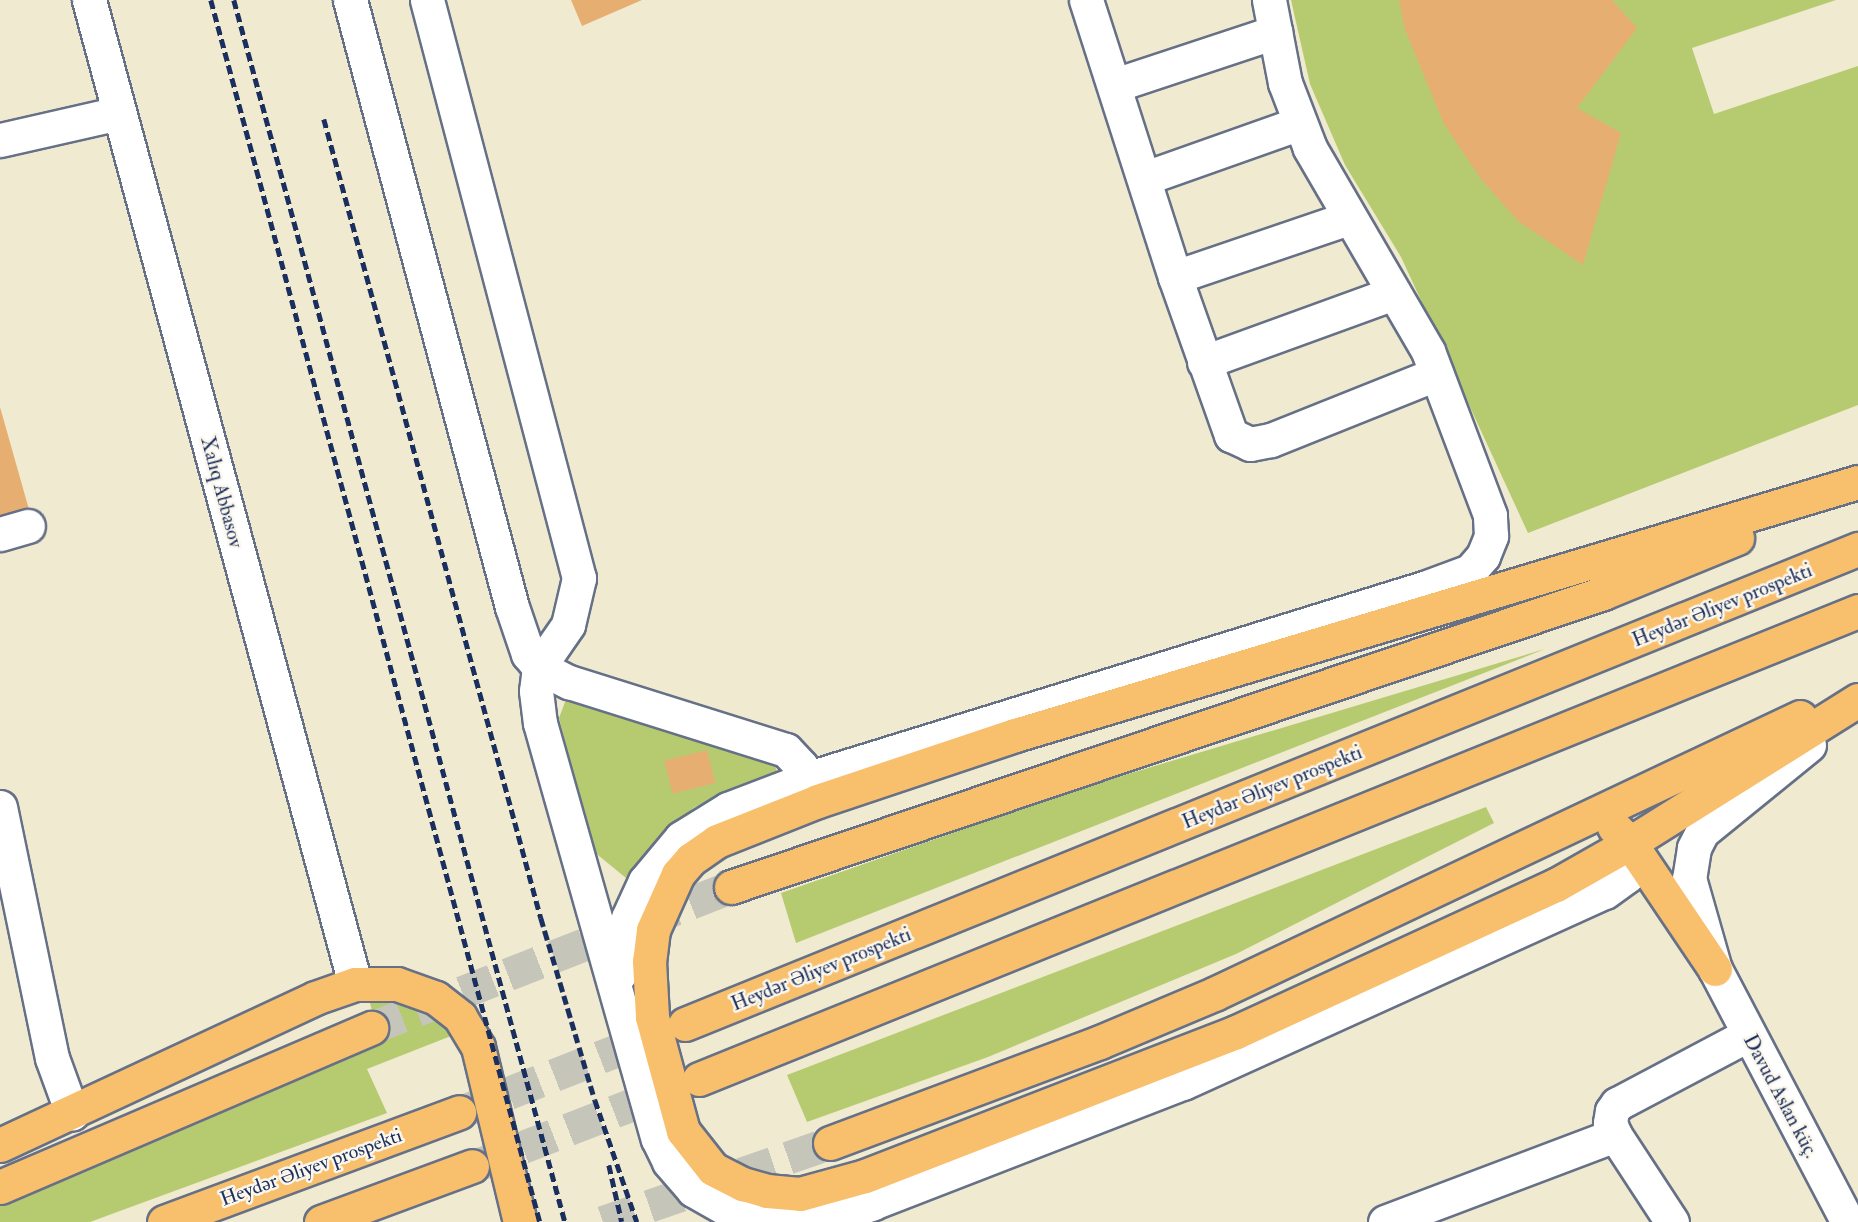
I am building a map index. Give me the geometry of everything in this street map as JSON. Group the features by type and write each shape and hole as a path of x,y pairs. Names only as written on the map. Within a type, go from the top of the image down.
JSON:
{"main road":[{"path":"1858,482 1015,735 813,789 691,859 666,896 653,930 649,961 652,1017 675,1107 694,1150 713,1168 743,1184 800,1194 866,1176 1236,1032 1556,885 1630,843 1858,700"},
{"path":"731,887 1603,593 1858,488"},
{"name":"Heydər Əliyev prospekti","path":"685,1024 1858,549"},
{"path":"699,1079 1858,611"},
{"path":"830,1143 1100,1042 1203,998 1528,843 1858,691"},
{"path":"1528,843 1582,824 1601,822 1630,843 1715,969"},
{"path":"0,1144 72,1113 315,998 355,984 377,982 417,989 436,998 460,1017 478,1047 520,1222"},
{"path":"0,1187 371,1028"},
{"name":"Heydər Əliyev prospekti","path":"164,1222 459,1112"},
{"path":"321,1222 472,1166"}],"street":[{"name":"Xalıq Abbasov","path":"89,0 355,984"},
{"path":"350,0 512,608 528,654 539,667 569,682 775,744 795,758 813,789"},
{"path":"427,0 579,578 568,625 539,667 536,690 540,723 658,1140 680,1177 712,1203 735,1214 781,1222 810,1221 873,1203 1183,1083 1605,892 1627,876 1632,860 1630,843"},
{"path":"1086,0 1175,277 1231,435 1250,444 1271,440 1436,374"},
{"path":"622,1007 619,957 628,918 660,860 702,822 813,789 1428,588 1470,571 1491,536 1490,515 1428,351 1348,218 1300,123 1285,83 1269,0"},
{"path":"1115,85 1275,32"},
{"path":"0,140 119,113"},
{"path":"1145,178 1300,123"},
{"path":"1175,277 1348,218"},
{"path":"1204,362 1394,293"},
{"name":"Davud Aslan küç.","path":"1848,1222 1715,969 1692,900 1689,864 1694,848 1719,815 1858,707"},
{"path":"0,807 13,934 58,1082 72,1113"},
{"path":"1672,1222 1615,1135 1610,1123 1617,1104 1749,1034"},
{"path":"1385,1222 1615,1135"}],"green space":[{"path":"1291,0 1836,0 1692,48 1714,114 1858,66 1858,405 1528,533 1401,257 1345,165 1310,84"},
{"path":"1545,649 796,943 781,893 1078,789"},
{"path":"565,702 579,702 774,761 777,772 695,807 662,835 626,878 593,851 559,718"},
{"path":"1486,807 1494,823 1236,954 988,1057 807,1122 787,1075"},
{"path":"369,1000 412,1003 439,1019 451,1036 367,1069 387,1113 90,1222 0,1222 0,1206 381,1041"}],"building":[{"path":"571,0 642,0 582,26"},
{"path":"1399,0 1612,0 1637,28 1577,108 1621,133 1583,265 1518,221 1481,179 1444,124 1405,30"},
{"path":"0,407 30,513 0,521"},
{"path":"707,750 715,783 673,794 664,761"}],"tunnel":[{"path":"371,1028 731,887"},
{"path":"463,1111 658,1034"},
{"path":"477,1165 672,1089"},
{"path":"603,1222 830,1143"}],"railway":[{"path":"211,0 540,1222"},
{"path":"234,0 565,1222"},
{"path":"324,119 541,918 595,1100 637,1222"},
{"path":"609,1165 622,1222"}]}
